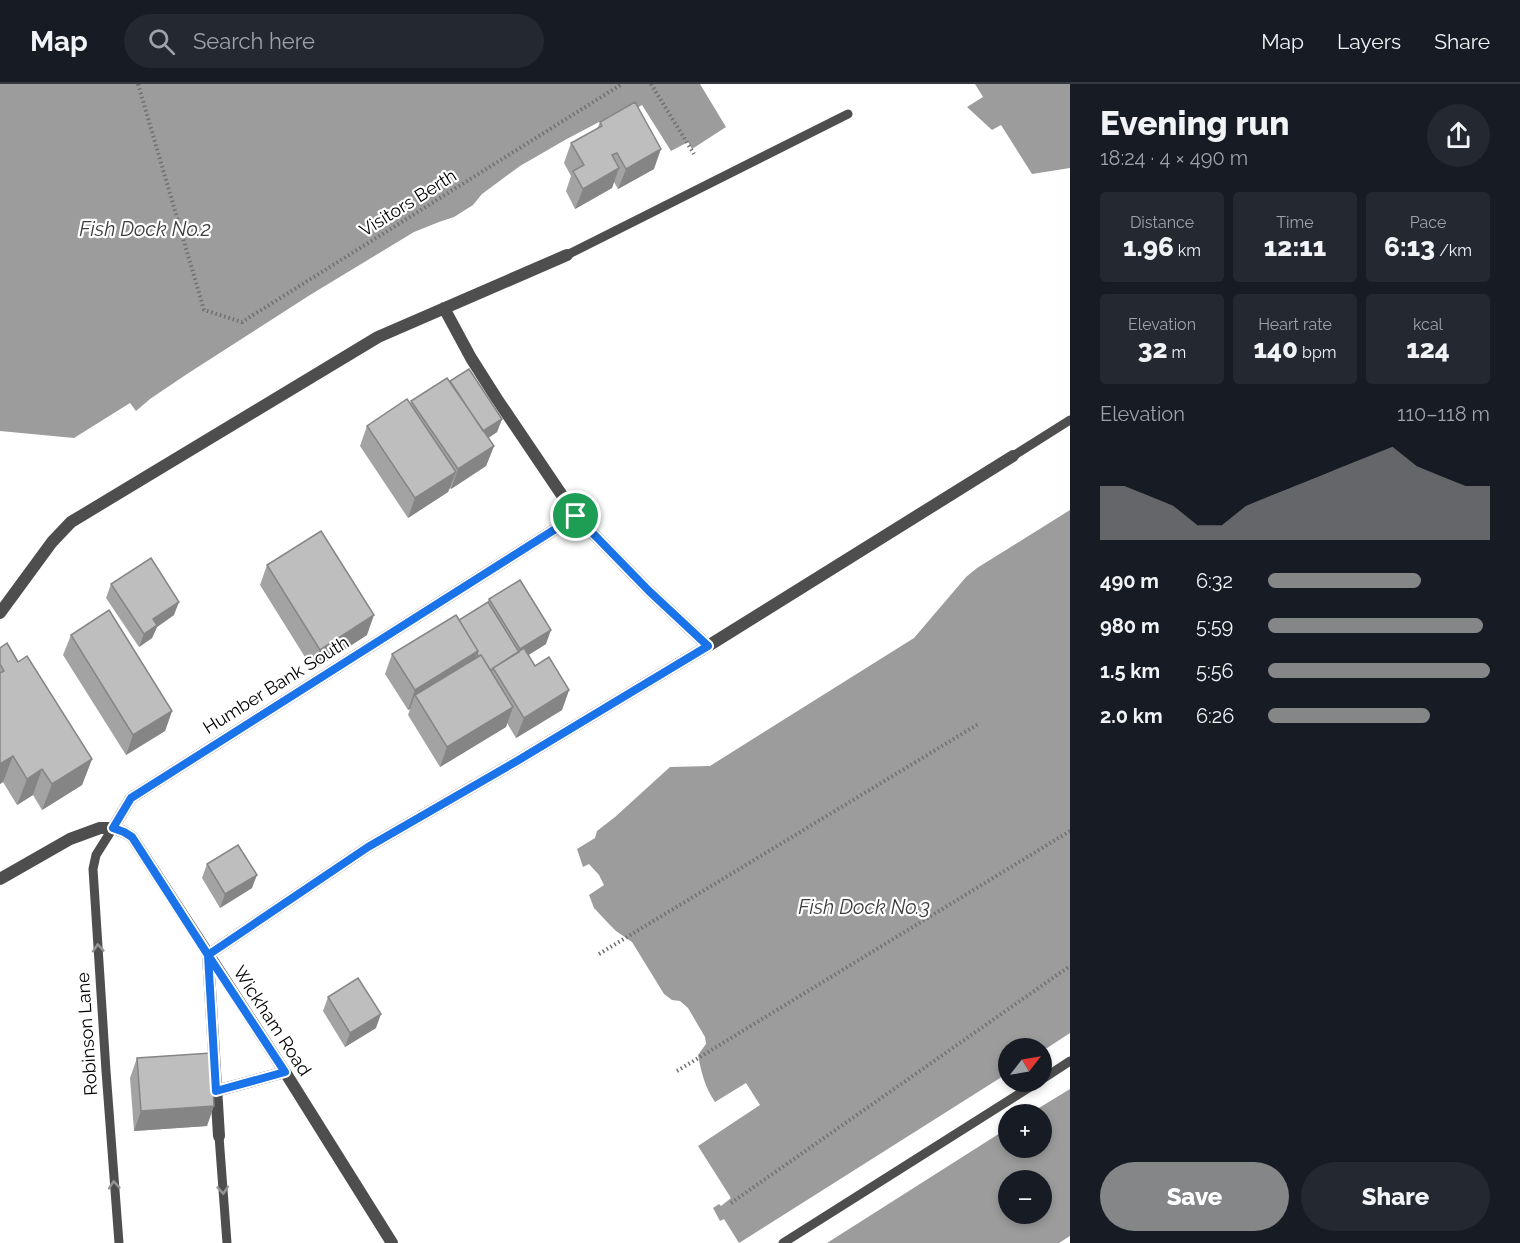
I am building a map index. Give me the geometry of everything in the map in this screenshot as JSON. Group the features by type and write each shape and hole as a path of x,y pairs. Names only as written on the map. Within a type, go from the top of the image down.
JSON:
{"street":[{"path":"0,613 52,542 71,522 378,337 567,255"},
{"path":"444,308 471,358 497,399 576,516 649,591 708,646"},
{"path":"219,1136 208,955 368,847 708,646 1013,456"},
{"name":"Humber Bank South","path":"113,828 131,798 576,516"},
{"path":"0,879 70,839 100,828 113,828"},
{"name":"Wickham Road","path":"113,828 132,837 285,1072 392,1243"},
{"path":"216,1091 285,1072"}],"lane":[{"path":"567,255 848,114"},
{"path":"1013,456 1070,420"},
{"name":"Robinson Lane","path":"113,828 96,855 93,869 119,1243"},
{"path":"1052,1073 1070,1061"},
{"path":"783,1243 1023,1092"},
{"path":"219,1136 227,1243"}],"path":[{"name":"Visitors Berth","path":"138,84 204,310 242,322 622,84"},
{"path":"651,84 694,154"},
{"path":"599,954 980,723"},
{"path":"677,1071 1070,831"},
{"path":"731,1203 1070,966"}],"water":[{"name":"Fish Dock No.2","path":"0,84 700,84 726,127 692,149 688,142 671,151 642,105 625,115 618,112 520,166 482,194 473,205 454,217 414,232 310,295 187,374 136,411 130,403 74,438 0,431"},
{"path":"975,84 1070,84 1070,168 1032,174 1001,125 992,130 967,107 983,97"},
{"name":"Fish Dock No.3","path":"1070,510 1070,1033 1052,1045 1052,1038 998,1038 998,1079 739,1243 724,1219 720,1221 713,1208 719,1204 721,1206 731,1198 698,1146 760,1105 746,1083 715,1102 706,1085 698,1055 706,1044 705,1037 688,1008 680,1001 672,1000 664,994 632,942 616,931 594,908 589,895 604,885 589,864 583,867 577,849 595,838 597,831 670,767 710,766 914,638 966,577"},
{"path":"1070,1089 1070,1236 1059,1243 827,1243 998,1134 998,1158 1052,1158 1052,1104 1045,1104"}],"building":[{"path":"635,102 661,149 626,169 617,153 612,155 619,168 583,189 573,171 584,165 571,143 602,126 600,122"},
{"path":"469,369 502,419 483,431 450,381"},
{"path":"447,378 494,446 458,469 411,401"},
{"path":"407,399 456,472 415,498 367,426"},
{"path":"321,531 374,615 320,650 267,565"},
{"path":"151,558 179,602 153,619 157,625 144,634 111,584"},
{"path":"520,580 551,630 520,649 489,599"},
{"path":"488,602 519,652 491,671 481,655 478,656 478,651 459,620"},
{"path":"109,610 172,711 133,735 71,635"},
{"path":"456,615 478,651 415,690 392,654"},
{"path":"7,643 18,662 27,656 92,759 52,784 42,769 27,779 13,756 0,764 0,673 4,671 0,664 0,648"},
{"path":"524,648 535,666 549,657 569,690 524,718 493,668"},
{"path":"481,655 513,707 447,747 415,695"},
{"path":"238,845 257,875 225,894 207,864"},
{"path":"358,978 381,1014 350,1033 328,997"},
{"path":"211,1053 214,1106 141,1111 137,1058"}],"route":[{"path":"576,516 131,798 123,810 113,828 132,837 208,955 216,1091 285,1072 208,955 368,847 708,646 649,591 576,516"}]}
